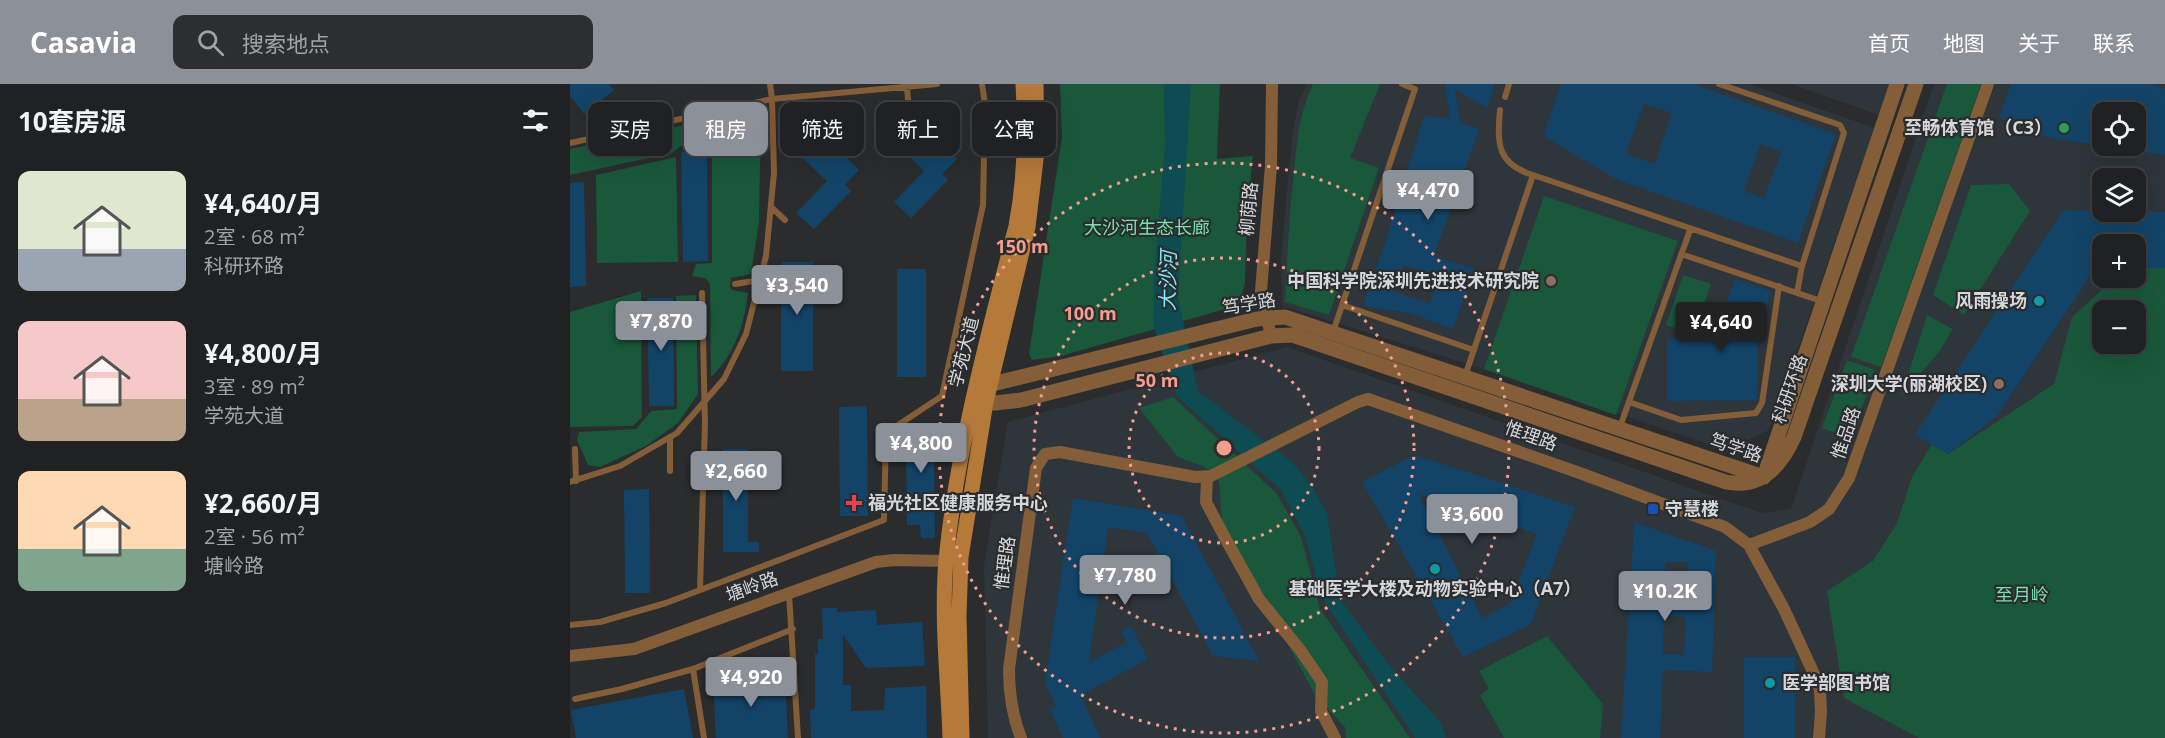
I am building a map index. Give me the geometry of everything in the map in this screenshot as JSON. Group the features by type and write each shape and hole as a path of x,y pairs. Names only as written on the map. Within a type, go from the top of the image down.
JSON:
{"main road":[{"name":"学苑大道","path":"950,738 945,615 946,561 953,510 1021,199 1025,146 1023,84"},
{"name":"学苑大道","path":"962,738 959,574 980,394 1023,252 1030,210 1036,151 1036,84"}],"street":[{"name":"柳荫路","path":"1271,336 1261,291 1273,114 1272,84"},
{"path":"1273,114 1282,84"},
{"name":"科研环路","path":"1764,477 1898,84"},
{"name":"科研环路","path":"1764,477 1782,460 1794,437 1916,84"},
{"name":"惟品路","path":"1749,545 1810,522 1829,509 1850,478 1988,84"},
{"name":"笃学路","path":"980,394 1119,353 1266,317 1292,318 1764,477"},
{"name":"笃学路","path":"980,394 1007,402 1285,334 1297,336 1726,482 1744,484 1764,477"},
{"name":"惟理路","path":"1021,738 1014,720 1009,694 1009,669 1036,468 1045,454 1060,452 1195,477 1208,476 1368,399 1725,527 1749,545"},
{"path":"1208,476 1206,502 1259,599 1301,651 1322,682 1321,711 1335,738"},
{"path":"1749,545 1784,609 1820,690 1819,738"},
{"name":"塘岭路","path":"570,656 634,649 876,562 946,561"}],"lane":[{"path":"574,449 573,482 620,466 677,433 724,379 746,334 766,256 774,173 770,84"},
{"path":"852,84 852,92"},
{"path":"570,143 772,99 937,84"},
{"path":"570,625 600,622 666,603 884,520 886,433 942,396 983,205 985,104 982,84"},
{"path":"1333,332 1415,89 1402,84"},
{"path":"1505,97 1509,84"},
{"path":"1719,84 1840,125 1844,133 1802,266 1797,292"},
{"path":"908,87 909,102"},
{"path":"1500,111 1498,141 1505,159 1518,171 1802,266"},
{"path":"1465,377 1533,175"},
{"path":"771,207 785,220"},
{"path":"1620,429 1690,230"},
{"path":"1681,254 1824,302"},
{"path":"735,284 760,280"},
{"path":"1629,402 1681,420 1756,413 1762,403 1779,286"},
{"path":"700,590 705,402 702,293"},
{"path":"1342,305 1474,350"},
{"path":"670,437 670,471"},
{"path":"789,593 798,738"},
{"path":"575,699 622,689 693,669 793,629"},
{"path":"693,669 704,738"}],"shaded area":[{"name":"中国科学院深圳先进技术研究院","path":"1307,84 1749,84 1875,128 1769,430 1727,450 1484,369 1282,306 1281,255 1293,129 1299,100"},
{"path":"1791,84 1890,84 1879,115"},
{"name":"深圳大学(丽湖校区)","path":"1934,84 2165,84 2165,738 988,738 984,566 1008,422 1287,347 1762,513 1791,509"}],"green space":[{"name":"大沙河生态长廊","path":"1060,84 1220,84 1217,159 1253,156 1247,215 1245,283 1239,305 1061,356 1032,360 1029,354 1062,137"},
{"path":"1313,84 1380,84 1350,158 1379,168 1329,315 1285,302 1289,221 1298,138 1302,116"},
{"path":"1947,84 1981,84 1881,367 1851,357"},
{"path":"684,125 684,146 672,153 672,128"},
{"path":"588,145 588,156 658,156 570,175 570,149"},
{"path":"712,156 760,156 759,221 751,274 731,278 732,290 748,293 741,327 726,359 711,377 710,284 705,278 692,276 696,264 712,263"},
{"path":"676,157 678,262 597,263 596,175"},
{"path":"2009,184 2030,211 1964,315 1933,295 1971,185"},
{"path":"1544,196 1678,241 1616,415 1484,369"},
{"name":"至月岭","path":"2146,268 2165,268 2165,738 1919,738 1844,698 1827,591 1873,561 1897,523 1912,477 1932,444 1948,454 2054,384 2072,317 2104,288 2146,288"},
{"path":"1683,275 1711,284 1694,334 1666,325"},
{"path":"641,291 642,417 633,426 570,427 570,312"},
{"path":"696,295 698,394 678,423 646,446 600,467 588,465 577,440 579,432 636,429 651,411 677,409 676,296"},
{"path":"1927,315 1953,329 1939,352 1901,397"},
{"path":"1847,360 1875,370 1851,439 1822,428"},
{"path":"1173,397 1277,494 1301,537 1320,609 1410,738 1346,738 1345,727 1316,697 1222,521 1219,482 1205,467 1178,457 1139,408"},
{"path":"1547,636 1603,704 1600,738 1504,738 1480,695 1489,689 1479,671"}],"water":[{"name":"大沙河","path":"1164,84 1191,84 1178,297 1198,391 1292,462 1312,486 1327,514 1340,599 1389,665 1441,723 1446,738 1415,738 1323,600 1305,536 1281,490 1177,396 1153,325 1154,271 1165,146"}],"building":[{"path":"570,84 609,84 614,90 599,102 588,102 588,111 584,114 570,96"},
{"path":"1445,84 1495,84 1487,108 1455,89 1460,122 1479,129 1434,256 1474,269 1453,329 1409,313 1363,306 1424,116 1450,118","holes":["1404,265 1439,277 1430,304 1394,292"]},
{"path":"1561,84 1693,84 1836,134 1798,243 1618,180 1543,136","holes":["1644,104 1672,113 1655,164 1626,154","1760,144 1781,152 1764,198 1744,191"]},
{"name":"至畅体育馆（C3）","path":"2011,84 2153,84 2165,89 2165,155 2146,152 2146,102 2092,102 2092,144 2050,138 1999,118"},
{"path":"681,152 684,152 684,156 707,156 708,261 683,262"},
{"path":"800,156 845,156 859,170 845,185 851,191 814,229 796,213 827,181"},
{"path":"909,156 954,156 957,159 942,174 948,180 911,218 894,202 924,171"},
{"path":"584,182 586,286 570,287 570,183"},
{"name":"风雨操场","path":"2063,210 2092,211 2092,222 2146,222 2146,212 2165,212 2165,268 2146,268 2146,234 2092,234 2092,273 1998,415 1948,454 1915,435"},
{"path":"781,262 813,262 813,371 781,371"},
{"path":"897,269 926,269 926,377 897,377"},
{"path":"1735,279 1771,291 1758,330 1757,400 1667,401 1667,339 1719,338 1719,325"},
{"path":"647,298 673,298 674,406 649,406"},
{"path":"867,406 868,516 840,516 839,407"},
{"path":"943,426 944,456 934,456 935,538 921,538 920,525 907,525 906,456 898,456 898,432 905,427"},
{"path":"723,449 748,449 748,542 759,542 759,552 723,552"},
{"name":"基础医学大楼及动物实验中心（A7）","path":"1415,455 1575,507 1531,624 1463,657 1362,482","holes":["1419,494 1537,534 1510,604 1482,618"]},
{"path":"649,489 650,593 625,593 624,490"},
{"path":"1073,498 1182,516 1259,661 1213,656 1147,533 1108,527 1089,662 1126,643 1121,631 1131,626 1148,659 1081,695 1100,738 1063,738 1050,709 1056,706 1045,683"},
{"path":"1634,522 1716,551 1712,672 1663,670 1660,738 1621,738","holes":["1665,562 1688,562 1687,603 1664,602","1664,616 1686,617 1684,655 1663,654"]},
{"path":"822,608 837,608 837,612 876,610 877,625 922,622 925,666 866,668 843,635 843,685 851,685 851,711 884,710 885,688 926,686 927,738 811,738 810,710 815,709 815,654 818,654 818,639 823,639"},
{"name":"医学部图书馆","path":"1744,657 1795,657 1795,738 1744,738"},
{"path":"785,676 788,738 716,738 713,679"},
{"path":"684,689 693,738 576,738 571,710"}],"place":[{"name":"至畅体育馆（C3）","path":"2064,128"},
{"name":"中国科学院深圳先进技术研究院","path":"1551,281"},
{"name":"风雨操场","path":"2039,301"},
{"name":"深圳大学(丽湖校区)","path":"1999,384"},
{"name":"福光社区健康服务中心","path":"854,503"},
{"name":"守慧楼","path":"1653,509"},
{"name":"基础医学大楼及动物实验中心（A7）","path":"1435,569"},
{"name":"医学部图书馆","path":"1770,683"}]}
